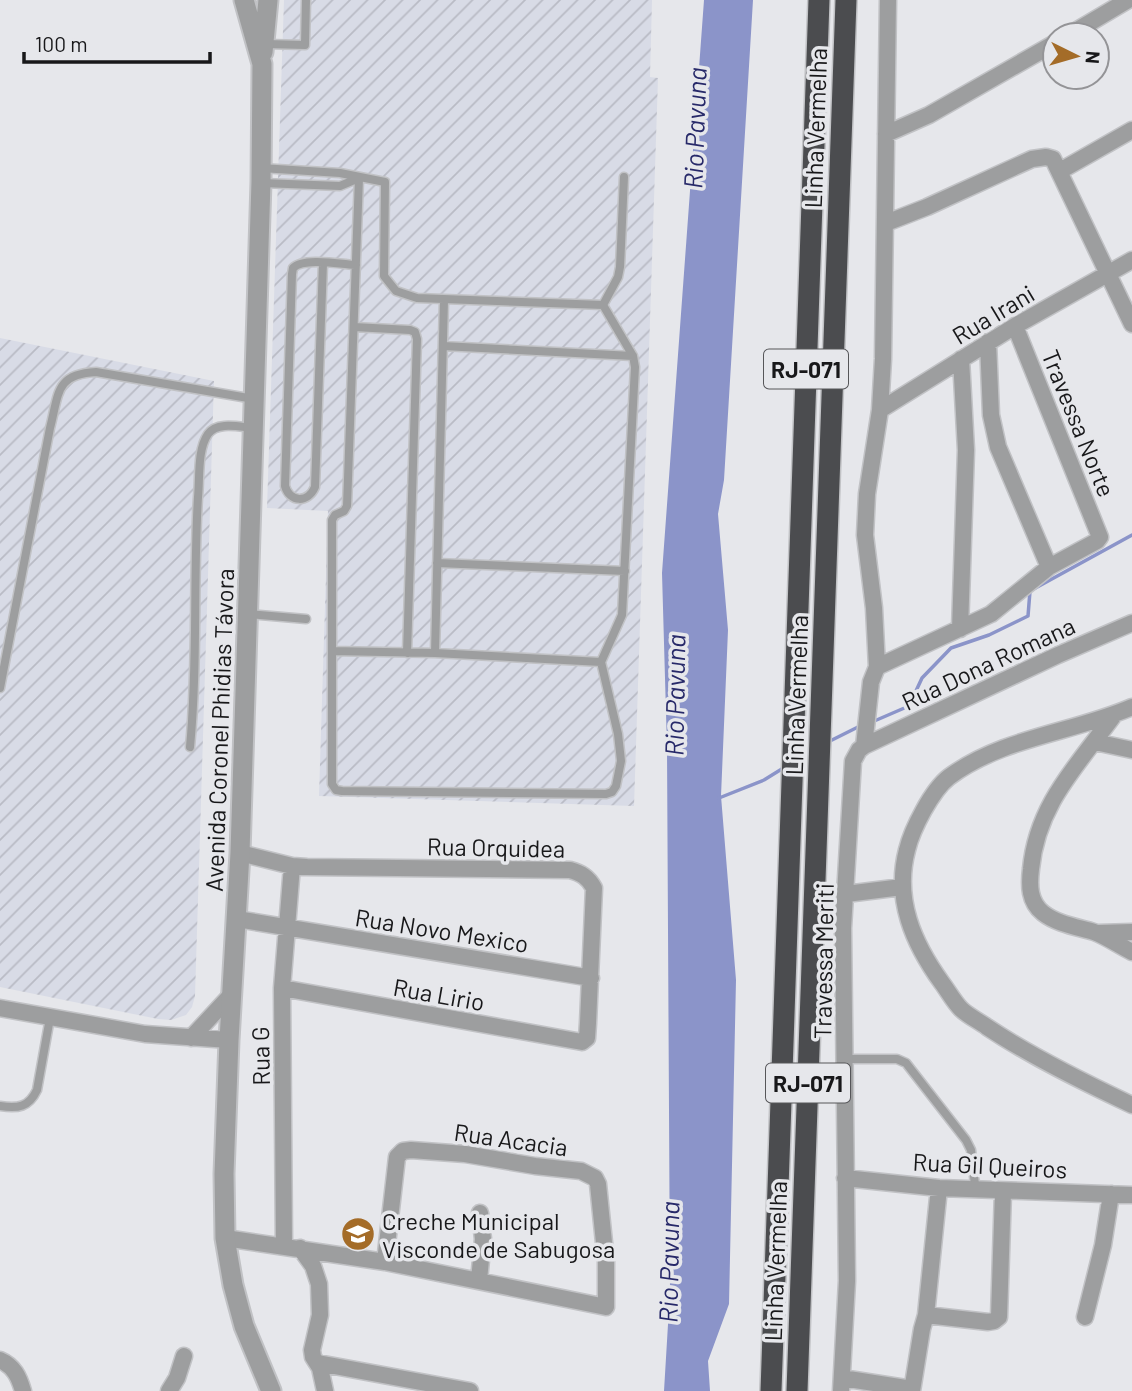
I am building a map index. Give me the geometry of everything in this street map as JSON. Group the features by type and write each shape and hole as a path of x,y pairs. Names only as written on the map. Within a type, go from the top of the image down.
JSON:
{"highway":[{"name":"Linha Vermelha","path":"771,1391 819,0"},
{"name":"Linha Vermelha","path":"797,1391 846,0"}],"street":[{"name":"Avenida Coronel Phidias Távora","path":"244,0 263,54"},
{"name":"Avenida Coronel Phidias Távora","path":"268,0 263,54 240,853 224,1174 225,1238 233,1285 244,1326 271,1391"},
{"name":"Travessa Meriti","path":"841,1385 847,1281 843,928 851,773 864,740 871,682 877,667 874,608 864,535 867,494 880,410 886,270 888,0"},
{"path":"1093,21 1128,0"},
{"path":"886,134 929,116 1041,51"},
{"path":"1060,171 1132,130"},
{"path":"886,223 1032,159 1053,159 1132,324"},
{"name":"Rua Irani","path":"880,410 988,342 1132,260"},
{"name":"Travessa Norte","path":"1015,326 1100,537 1049,567"},
{"path":"877,667 991,614 1049,567 998,447 991,415 988,342"},
{"path":"960,629 966,450 961,359"},
{"name":"Rua Dona Romana","path":"864,740 1132,623"},
{"path":"1132,707 980,757 946,779 910,838 903,865 902,887 910,928 930,966 961,1008 1007,1040 1132,1105"},
{"path":"1114,715 1053,797 1035,843 1029,886 1033,902 1043,913 1097,933 1132,952"},
{"path":"1095,742 1132,750"},
{"name":"Rua Orquidea","path":"240,853 292,866 561,869 581,873 590,880 594,888 587,1038"},
{"name":"Rua G","path":"292,866 282,988 292,1247"},
{"path":"846,894 902,887"},
{"path":"237,919 286,927"},
{"name":"Rua Novo Mexico","path":"286,927 591,978"},
{"path":"1097,933 1132,932"},
{"name":"Rua Lirio","path":"282,988 558,1039 582,1042 587,1038"},
{"path":"191,1038 231,995"},
{"path":"0,1008 145,1034 229,1040"},
{"name":"Rua Acacia","path":"385,1262 397,1157 403,1151 465,1154 535,1167 581,1171 595,1178 600,1192 606,1262 606,1307 479,1280"},
{"name":"Rua Gil Queiros","path":"845,1178 939,1188 1132,1195"},
{"path":"841,1385 912,1390 926,1315 939,1188"},
{"path":"926,1315 988,1322 999,1317 1003,1191"},
{"path":"1085,1317 1103,1245 1111,1194"},
{"path":"225,1238 385,1262 479,1280 483,1239 480,1213"},
{"path":"292,1247 313,1266 319,1284 320,1315 312,1350 325,1391"},
{"path":"169,1391 177,1378 184,1356"},
{"path":"0,1360 18,1374 23,1391"},
{"path":"318,1363 470,1391"}],"lane":[{"path":"263,54 305,45 306,0"},
{"path":"261,175 340,173 385,182 384,276 388,284 405,295 444,300 603,305"},
{"path":"261,175 340,186 359,178"},
{"path":"603,305 618,277 620,267 624,177"},
{"path":"359,178 347,506 344,511 335,514 332,520 332,784 336,790 592,794 612,792 621,761 620,744 601,662 622,615 635,366 633,356 603,305"},
{"path":"323,263 315,487 312,494 303,500 294,499 287,494 285,486 292,274 297,264 323,263 356,265"},
{"path":"435,653 444,300"},
{"path":"354,327 410,330 415,332 417,339 407,653"},
{"path":"443,346 633,356"},
{"path":"0,688 50,428 60,391 66,380 78,373 96,372 254,399"},
{"path":"190,747 193,716 195,552 201,456 207,435 214,428 253,428"},
{"path":"437,563 625,571"},
{"path":"247,614 306,619"},
{"path":"332,651 435,653 601,662"},
{"path":"0,1106 24,1106 33,1100 50,1018"},
{"path":"844,1059 897,1059 906,1063 966,1140 971,1150 975,1185"}],"shaded area":[{"path":"284,0 652,0 650,77 658,78 634,806 319,796 328,511 267,508"},
{"path":"0,338 214,381 195,996 186,1015 171,1020 0,987"}],"water":[{"name":"Rio Pavuna","path":"704,0 753,0 724,480 718,514 728,630 721,796 736,980 729,1304 708,1361 710,1391 664,1391 670,1291 667,748 662,573"}],"waterway":[{"path":"872,722 909,706 922,678 951,648 989,635 1028,616 1030,591 1132,535"},
{"path":"828,742 862,725"},
{"path":"719,798 764,780 785,767"}],"place":[{"name":"Creche Municipal Visconde de Sabugosa","path":"358,1234"}]}
